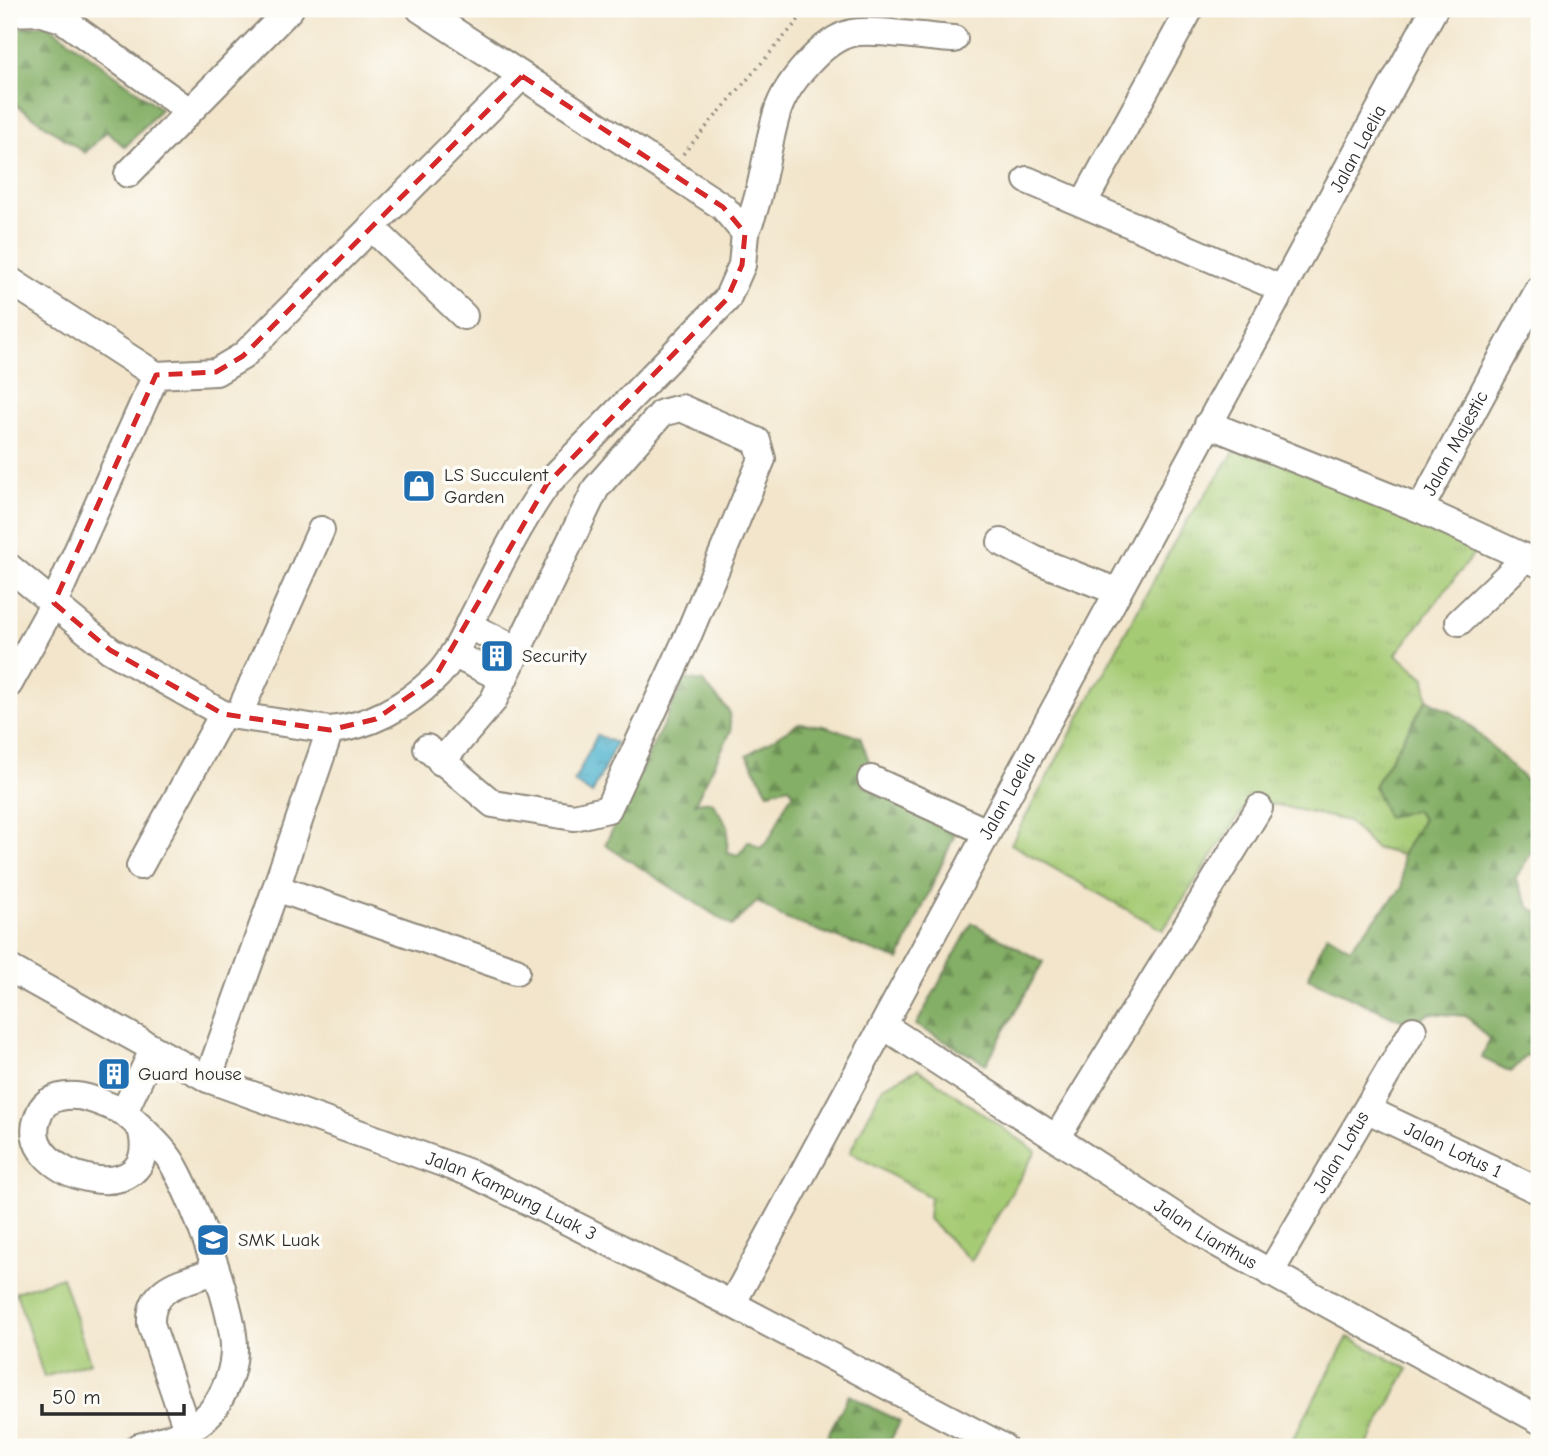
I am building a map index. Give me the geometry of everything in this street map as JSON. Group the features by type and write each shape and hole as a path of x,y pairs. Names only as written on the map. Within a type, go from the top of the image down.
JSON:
{"street":[{"path":"128,174 290,9"},
{"path":"421,9 723,207 745,233"},
{"path":"1084,202 1190,9"},
{"name":"Jalan Laelia","path":"732,1304 1280,288 1434,9"},
{"path":"9,13 39,12 62,19 189,111"},
{"path":"9,567 110,650 231,715 330,730 352,729 376,719 434,679 453,653 524,516 547,484 727,299 742,265 745,233 755,212 778,110 807,65 832,40 854,32 954,39"},
{"path":"9,280 156,374 216,372 231,365 522,76"},
{"path":"1027,180 1084,202 1280,288"},
{"path":"371,227 464,316"},
{"name":"Jalan Majestic","path":"1208,424 1420,509 1539,289"},
{"path":"9,684 54,603 156,374"},
{"path":"681,408 757,441 762,459 687,638 608,809 575,817 493,804 434,755 493,701 518,650 596,488 662,413 681,408"},
{"path":"1420,509 1532,561 1460,622"},
{"path":"140,866 231,715 321,530"},
{"path":"1001,542 1036,560 1116,591"},
{"path":"468,625 518,650"},
{"path":"453,653 504,679"},
{"path":"208,1079 330,730"},
{"path":"871,779 987,832"},
{"path":"1057,1137 1259,808"},
{"path":"276,888 516,971"},
{"name":"Jalan Kampung Luak 3","path":"9,968 208,1079 473,1174 732,1304 1003,1447"},
{"name":"Jalan Lianthus","path":"884,1026 1215,1241 1539,1420"},
{"name":"Jalan Lotus","path":"1270,1273 1413,1030"},
{"path":"139,1447 188,1432 215,1407 229,1380 234,1350 231,1320 181,1177 167,1155 132,1120 153,1050"},
{"name":"Jalan Lotus 1","path":"1368,1110 1539,1191"},
{"path":"188,1432 150,1324 150,1310 164,1289 215,1271"}],"path":[{"path":"668,171 808,9"}],"highlighted area":[{"path":"522,76 723,207 745,233 742,265 727,299 547,484 434,679 376,719 330,730 223,714 110,650 54,603 156,375 216,372 243,356"}],"green space":[{"path":"47,24 161,109 125,147 107,131 85,153 9,100 9,29"},
{"path":"1235,451 1264,456 1441,529 1475,552 1396,654 1425,678 1427,699 1374,786 1415,810 1423,819 1402,855 1375,848 1348,821 1250,799 1163,930 1011,844 1181,530"},
{"path":"685,679 703,682 729,711 731,731 695,803 712,801 728,827 727,852 738,855 749,841 760,848 771,836 784,807 794,793 789,787 768,792 747,755 799,723 824,726 860,737 869,761 862,785 956,832 899,960 786,919 757,902 732,926 605,845"},
{"path":"1427,699 1462,718 1539,793 1539,841 1515,879 1530,908 1539,913 1539,1058 1527,1055 1511,1072 1482,1058 1489,1039 1466,1016 1430,1013 1412,1025 1308,978 1327,934 1350,948 1402,888 1402,855 1423,819 1415,810 1387,817 1374,786"},
{"path":"972,923 1043,962 986,1064 916,1025"},
{"path":"918,1069 1036,1151 971,1261 928,1219 930,1197 850,1152 883,1087"},
{"path":"62,1277 90,1362 44,1377 16,1292"},
{"path":"1348,1337 1408,1369 1366,1447 1309,1447 1293,1438"},
{"path":"849,1395 900,1422 887,1447 821,1447"}],"water":[{"path":"597,735 616,743 592,794 574,782"}],"place":[{"name":"LS Succulent Garden","path":"419,486"},
{"name":"Security","path":"497,656"},
{"name":"Guard house","path":"114,1074"},
{"name":"SMK Luak","path":"213,1240"}]}
